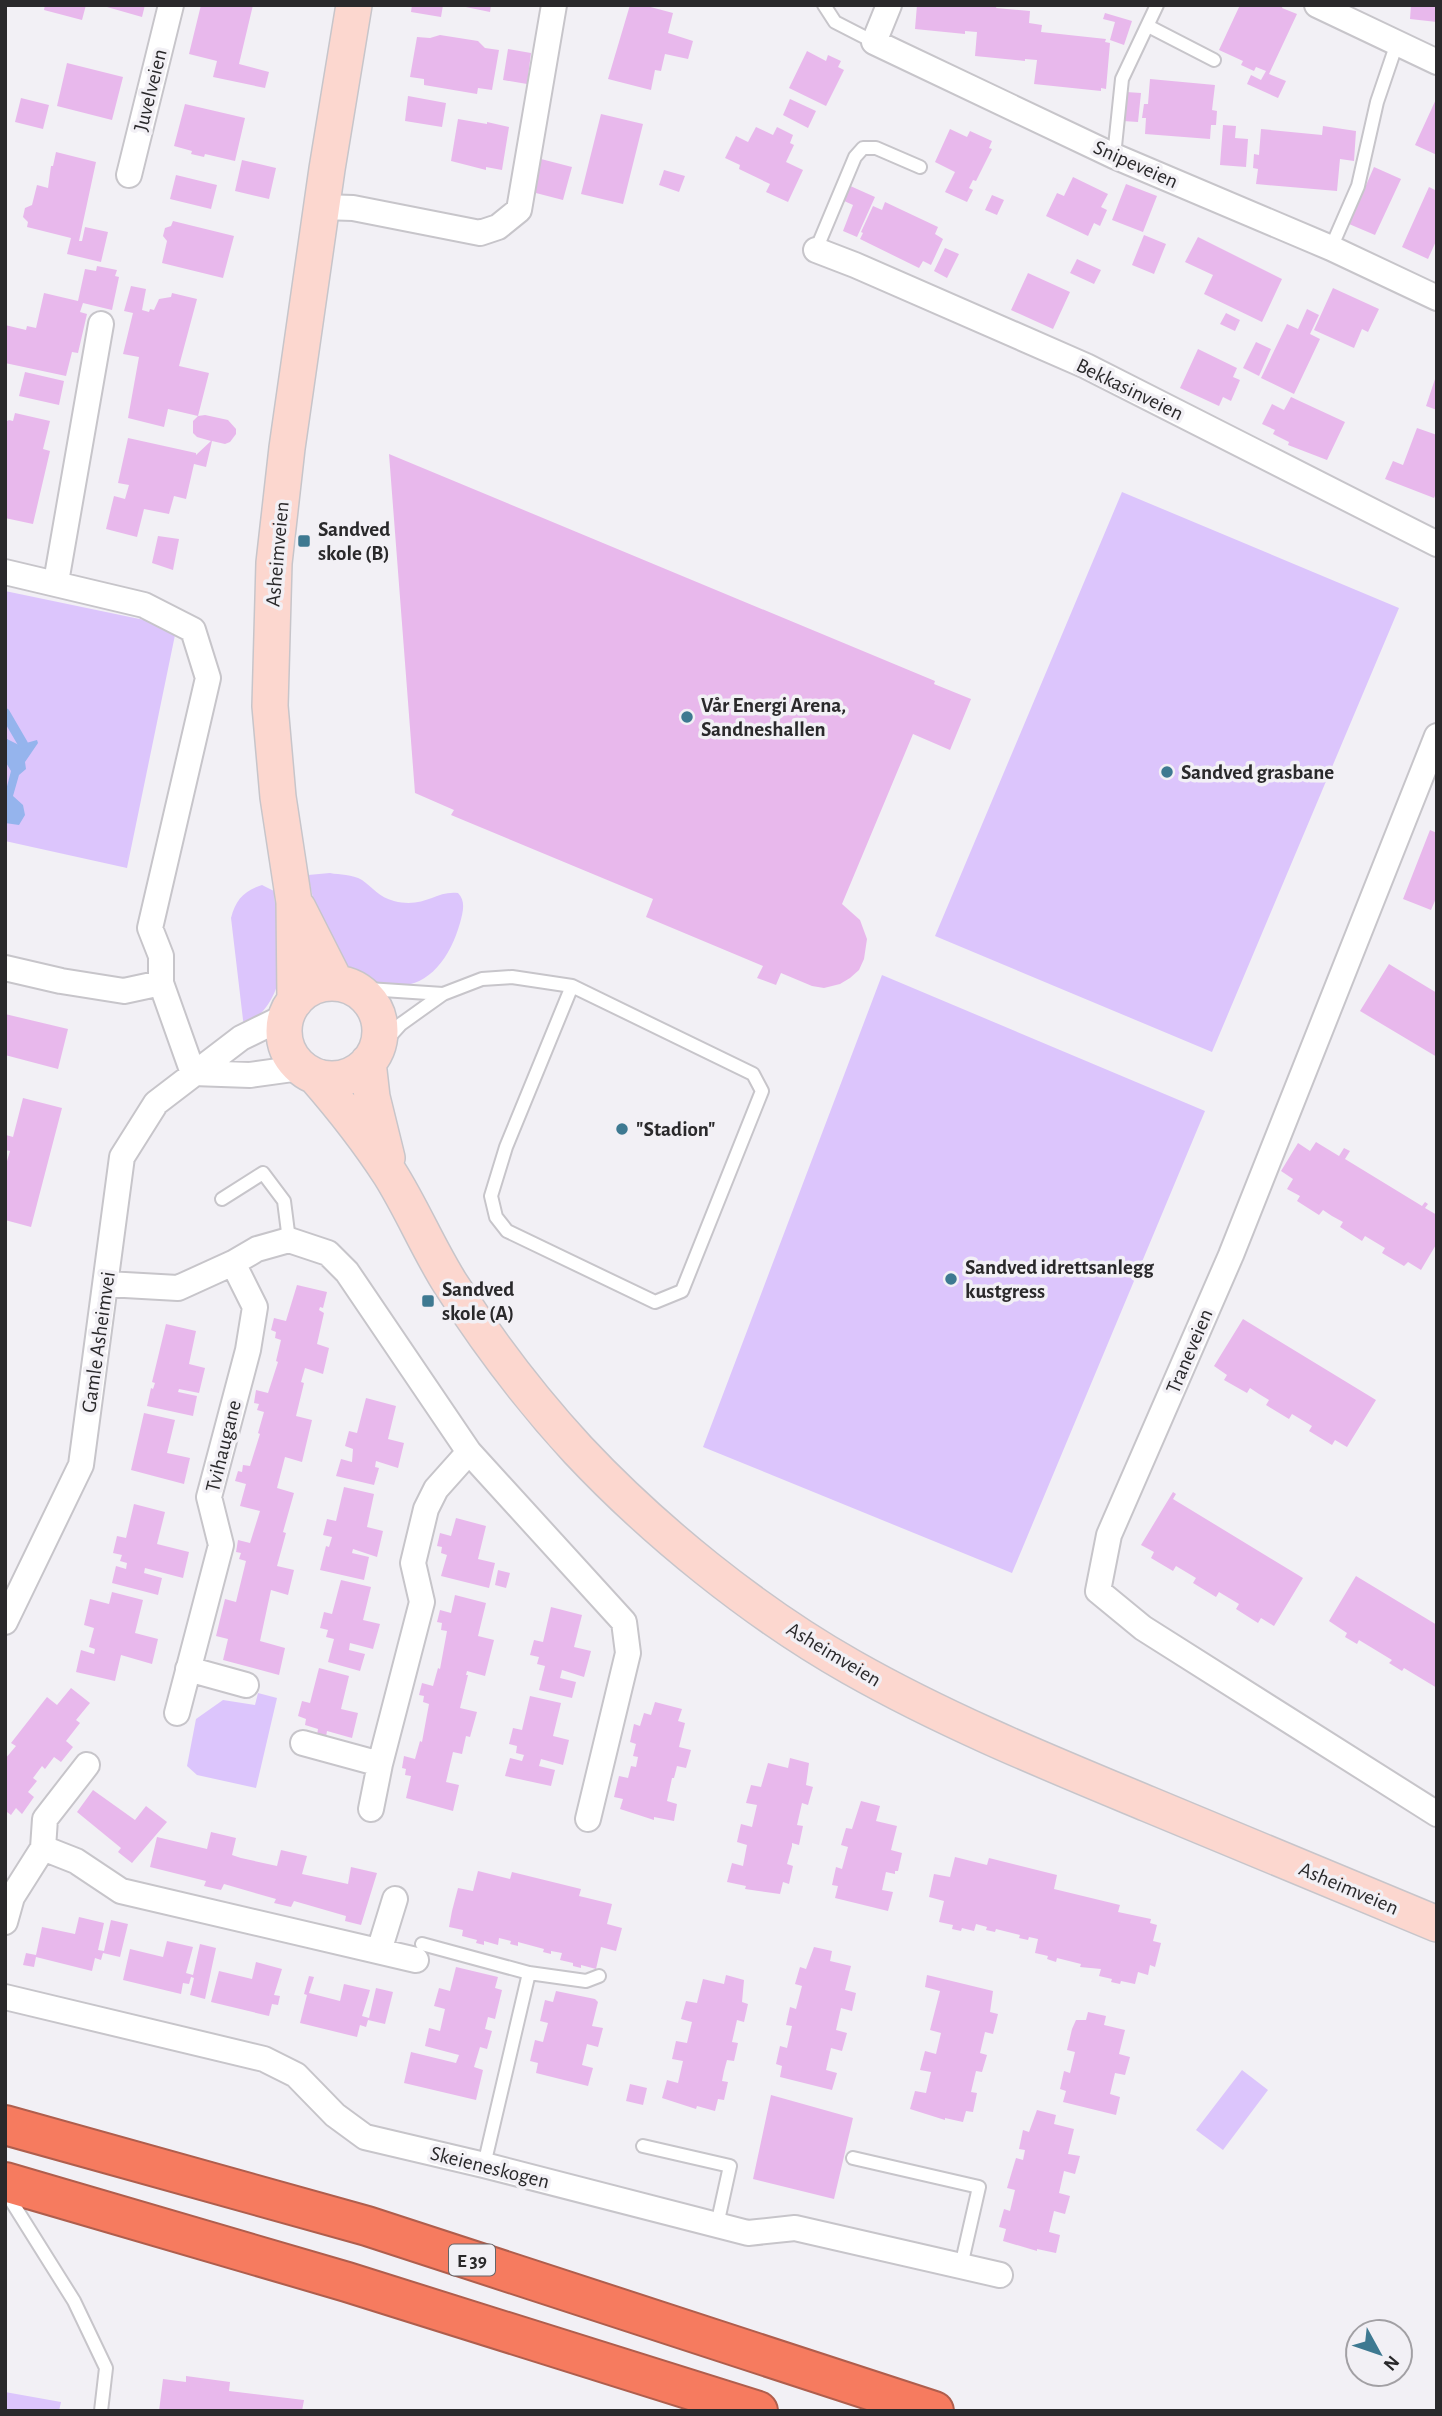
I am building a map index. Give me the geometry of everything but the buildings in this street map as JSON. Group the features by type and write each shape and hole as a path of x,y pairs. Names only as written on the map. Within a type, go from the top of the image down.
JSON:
{"highway":[{"name":"E 39","path":"5,2125 368,2226 934,2411"},
{"path":"5,2182 347,2282 758,2411"}],"main road":[{"name":"Asheimveien","path":"290,1008 294,902 278,797 270,706 274,564 287,449 354,5"},
{"name":"Asheimveien","path":"294,902 344,985"},
{"path":"317,985 344,985 363,994 373,1007 379,1023 379,1038 371,1058 355,1073 340,1079 307,1072 286,1049 283,1032 290,1008 302,993 317,985"},
{"name":"Asheimveien","path":"371,1058 372,1097 391,1175"},
{"name":"Asheimveien","path":"307,1072 341,1106 391,1175 451,1285 526,1390 578,1450 679,1545 788,1627 848,1665 967,1726 1437,1924"}],"street":[{"name":"Juvelveien","path":"129,175 171,5"},
{"path":"322,206 353,208 480,233 498,227 519,209 554,5"},
{"path":"874,42 889,5"},
{"path":"1317,5 1437,62"},
{"name":"Snipeveien","path":"874,42 1114,156 1331,248 1437,298"},
{"name":"Bekkasinveien","path":"816,250 1086,366 1437,544"},
{"path":"56,582 101,324"},
{"path":"5,572 144,605 193,631 208,678 150,928 161,956 161,983 193,1073 250,1075 307,1072"},
{"name":"Traneveien","path":"1437,736 1231,1255 1109,1535 1098,1591 1143,1628 1437,1814"},
{"path":"5,968 61,981 124,991 161,983"},
{"name":"Gamle Asheimvei","path":"5,1622 81,1465 122,1157 156,1103 241,1038 290,1008"},
{"path":"107,1284 178,1288 257,1250 289,1240 328,1253 347,1272 469,1452 624,1622 628,1653 588,1819"},
{"name":"Tvihaugane","path":"177,1713 220,1545 209,1497 248,1350 255,1307 233,1263"},
{"path":"371,1809 422,1602 413,1563 426,1509 436,1489 469,1452"},
{"path":"188,1668 246,1685"},
{"path":"303,1743 380,1764"},
{"path":"5,1922 12,1897 43,1848 45,1819 88,1765"},
{"path":"43,1848 76,1861 121,1891 379,1951 419,1952"},
{"path":"379,1951 395,1899"},
{"name":"Skeieneskogen","path":"5,1997 264,2059 296,2075 335,2115 365,2137 748,2233 795,2228 1000,2275"}],"lane":[{"path":"824,5 835,22 874,42"},
{"path":"1114,156 1122,79 1157,5"},
{"path":"1147,26 1214,60"},
{"path":"1331,248 1358,186 1377,102 1396,43"},
{"path":"816,250 855,158 863,148 876,148 920,167"},
{"path":"371,1058 401,1024 443,994 482,979 512,977 572,986 753,1074 762,1091 682,1292 655,1302 507,1231 496,1217 491,1196 506,1147 572,986"},
{"path":"344,985 443,994"},
{"path":"222,1199 263,1173 284,1200 289,1240"},
{"path":"419,1952 586,1981 599,1976"},
{"path":"484,2165 529,1973"},
{"path":"643,2146 730,2166 717,2225"},
{"path":"853,2158 979,2188 961,2266"},
{"path":"5,2190 74,2301 106,2368 101,2411"}],"shaded area":[{"name":"Sandved grasbane","path":"1122,492 1399,608 1212,1052 935,936"},
{"path":"5,591 154,622 175,635 127,868 5,841"},
{"path":"330,873 358,878 384,897 404,903 458,893 463,903 461,919 455,939 439,965 417,982 403,986 371,980 347,966 324,932 308,875"},
{"path":"262,885 274,891 280,948 278,982 272,998 261,1013 244,1028 231,918 242,897"},
{"name":"Sandved idrettsanlegg kustgress","path":"882,975 1205,1111 1012,1573 703,1447"},
{"path":"258,1693 277,1698 256,1788 197,1775 187,1766 196,1719 223,1700 255,1705"},
{"path":"1242,2070 1268,2090 1223,2150 1196,2130"},
{"path":"5,2392 61,2402 59,2411 5,2411"}],"water":[{"path":"7,739 19,745 37,740 38,743 25,762 26,769 19,775 13,796 23,805 25,815 19,825 5,823 5,794 11,771 5,761"}],"waterway":[{"path":"5,713 23,744"}],"place":[{"name":"Sandved skole (B)","path":"304,541"},
{"name":"Vår Energi Arena, Sandneshallen","path":"687,717"},
{"name":"Sandved grasbane","path":"1167,772"},
{"name":"\"Stadion\"","path":"622,1129"},
{"name":"Sandved idrettsanlegg kustgress","path":"951,1279"},
{"name":"Sandved skole (A)","path":"428,1301"}]}
